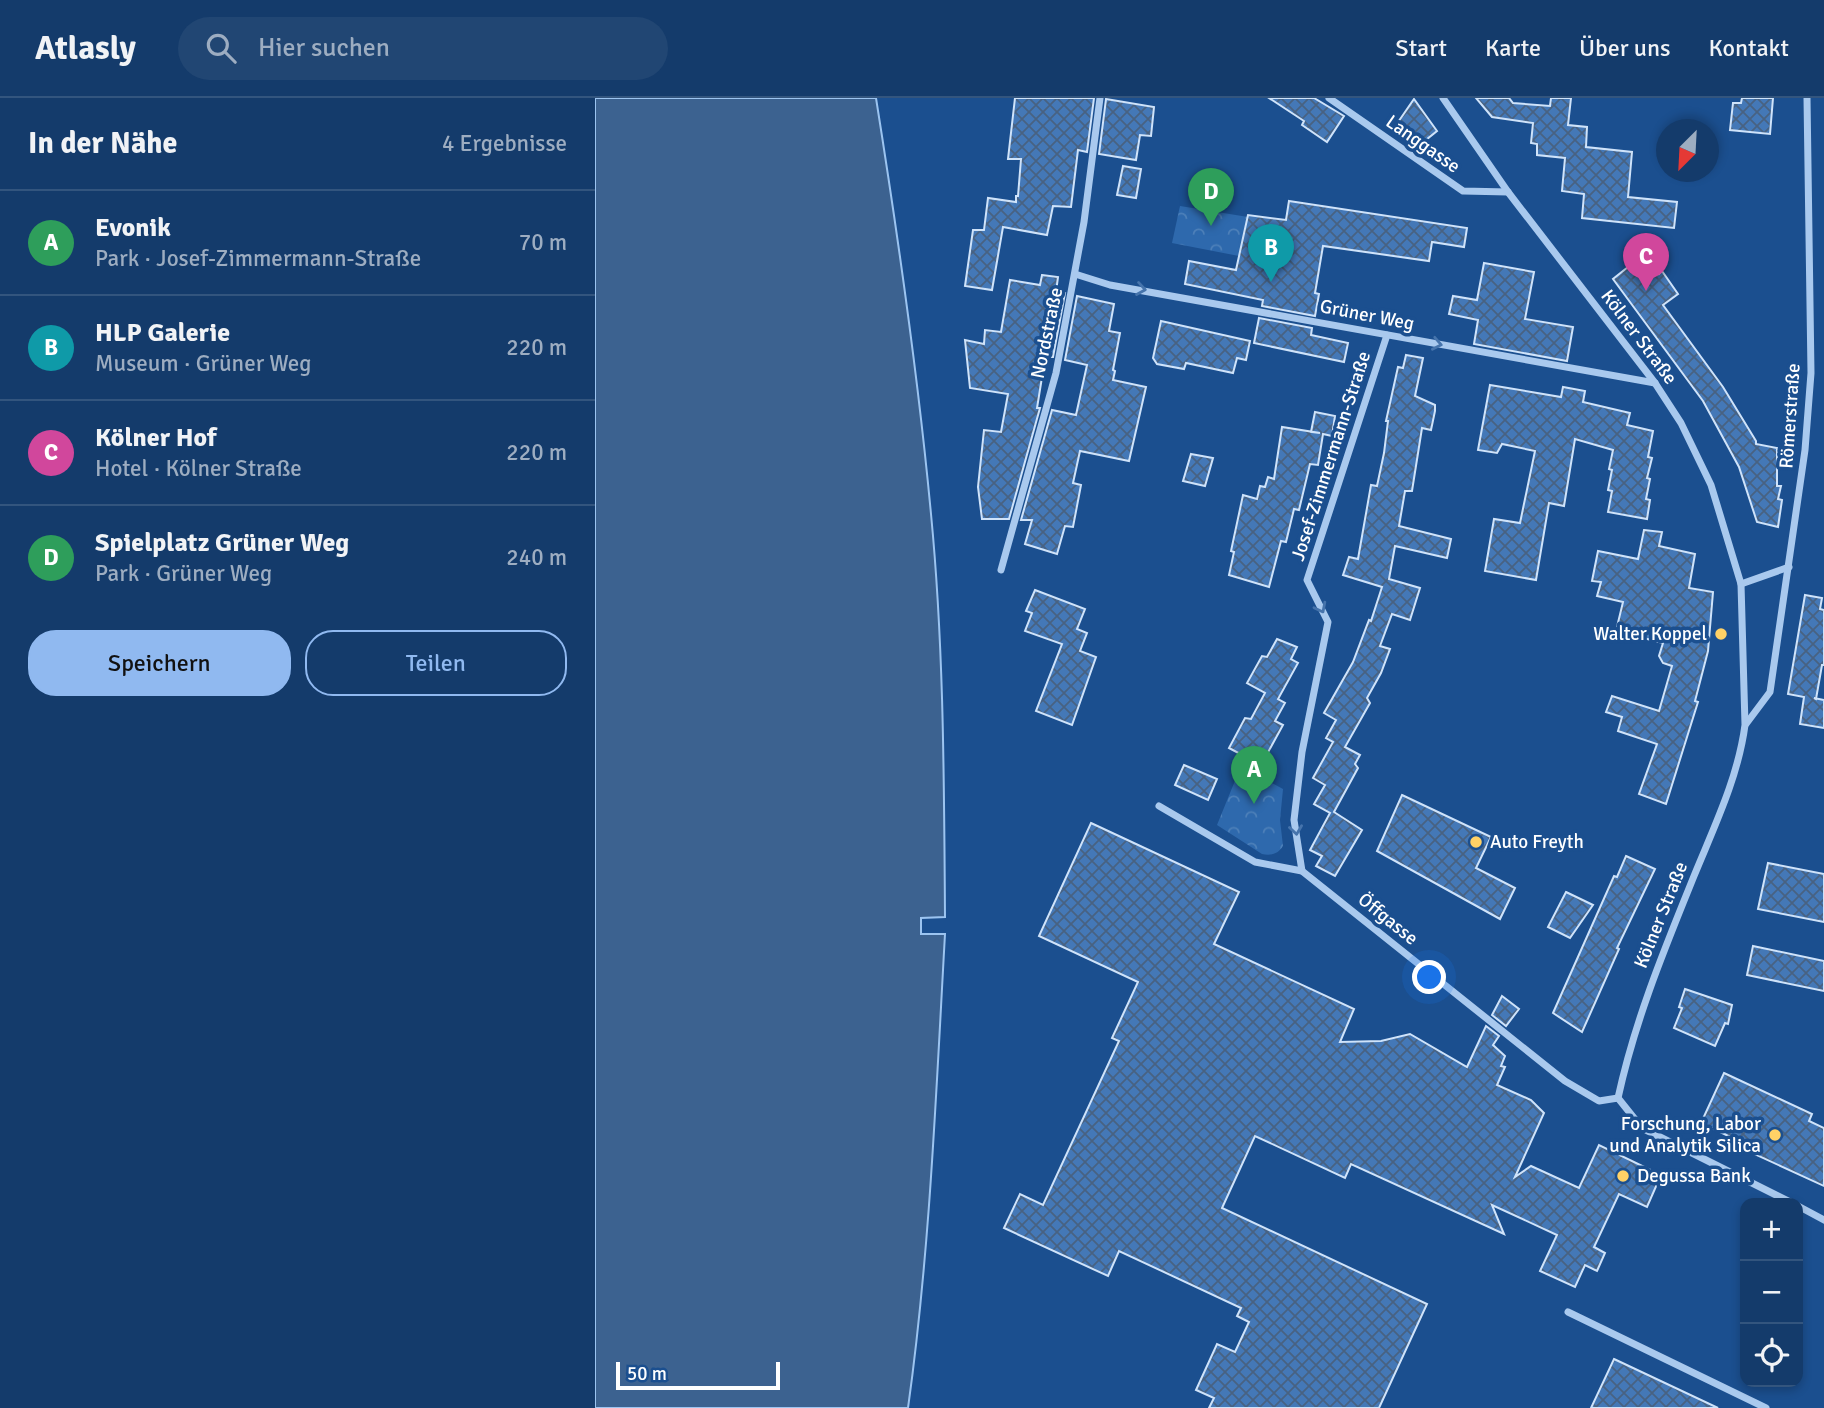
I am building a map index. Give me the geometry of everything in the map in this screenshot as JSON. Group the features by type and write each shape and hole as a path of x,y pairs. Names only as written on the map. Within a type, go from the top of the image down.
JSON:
{"street":[{"name":"Nordstraße","path":"1001,570 1056,373 1075,274 1100,98"},
{"name":"Langgasse","path":"1329,98 1463,191 1508,192"},
{"name":"Kölner Straße","path":"1443,98 1508,192 1655,383 1681,423 1711,485 1741,584 1745,725 1742,748 1730,787 1649,986 1618,1098"},
{"name":"Römerstraße","path":"1745,725 1770,692 1805,450 1811,373 1807,98"},
{"name":"Grüner Weg","path":"1075,274 1111,285 1655,383"},
{"name":"Josef-Zimmermann-Straße","path":"1302,872 1294,820 1302,752 1328,622 1307,580 1387,335"},
{"path":"1741,584 1789,567"},
{"name":"Öffgasse","path":"1159,806 1255,862 1302,872 1565,1081 1599,1101 1618,1098"},
{"path":"1618,1098 1642,1128 1782,1198"},
{"path":"1803,1209 1824,1220"},
{"path":"1568,1312 1766,1408"}],"green space":[{"path":"1180,206 1248,217 1239,256 1172,243"},
{"path":"1241,766 1283,789 1280,820 1283,846 1274,854 1262,854 1217,825"}],"shaded area":[{"path":"595,98 876,98 907,306 926,462 939,615 943,716 945,917 921,918 921,934 945,934 927,1231 908,1408 595,1408"}],"building":[{"path":"1015,98 1094,98 1087,152 1078,150 1071,207 1053,206 1047,235 1003,227 992,290 965,286 973,230 984,230 988,198 1016,202 1018,196 1021,159 1008,159"},
{"path":"1269,98 1314,98 1344,116 1327,142 1302,125 1304,121"},
{"path":"1476,98 1509,98 1513,103 1550,106 1551,98 1571,98 1568,125 1587,127 1586,147 1632,152 1628,197 1677,202 1674,228 1582,218 1584,194 1562,191 1565,158 1537,155 1537,144 1531,143 1533,123 1492,117"},
{"path":"1742,98 1773,98 1770,134 1730,130 1733,103 1741,103"},
{"path":"1106,99 1154,107 1151,136 1140,135 1136,160 1099,154"},
{"path":"1414,99 1437,131 1422,143 1416,136 1410,140 1394,128"},
{"path":"1123,166 1141,169 1136,198 1117,195"},
{"path":"1289,201 1467,228 1464,247 1432,242 1429,261 1323,246 1315,293 1319,294 1315,316 1262,306 1263,300 1185,284 1189,261 1236,270 1248,215 1286,220"},
{"path":"1484,263 1534,272 1525,319 1573,327 1567,361 1474,344 1478,320 1449,314 1453,296 1477,300"},
{"path":"1633,263 1652,266 1659,274 1662,271 1678,294 1663,305 1723,387 1756,444 1777,448 1777,486 1781,486 1778,499 1782,500 1778,527 1757,522 1739,467 1703,401 1613,279"},
{"path":"1042,275 1058,277 1056,292 1065,293 1053,357 1049,357 1046,372 1043,371 1037,408 1040,408 1009,519 982,519 978,487 984,430 1001,432 1008,394 970,388 965,340 984,344 985,330 1001,332 1010,280 1040,285"},
{"path":"1077,296 1114,304 1109,331 1120,333 1113,380 1146,387 1129,461 1080,451 1073,483 1081,485 1073,527 1065,526 1057,554 1025,544 1032,520 1021,520 1052,410 1076,415 1087,365 1065,360"},
{"path":"1259,318 1312,328 1311,335 1348,343 1344,362 1254,343"},
{"path":"1161,321 1250,341 1246,360 1237,358 1233,373 1186,363 1184,369 1157,364 1153,358"},
{"path":"1406,355 1423,358 1415,396 1435,405 1435,411 1431,430 1422,428 1412,491 1405,491 1399,526 1451,539 1447,558 1395,546 1389,579 1420,588 1410,620 1392,614 1380,646 1390,649 1367,698 1370,703 1345,747 1360,755 1355,764 1358,768 1334,812 1362,830 1335,876 1316,866 1322,856 1310,850 1330,813 1314,804 1325,785 1313,778 1333,742 1326,738 1336,720 1324,713 1353,662 1382,587 1343,575 1349,557 1358,559 1371,485 1377,486 1384,453 1386,421 1398,367 1403,368"},
{"path":"1490,385 1561,397 1563,387 1585,391 1583,402 1630,413 1627,425 1653,431 1648,457 1652,458 1647,478 1650,479 1646,499 1650,500 1647,519 1608,512 1612,491 1608,490 1612,470 1609,469 1613,450 1575,439 1564,506 1549,503 1536,580 1485,571 1494,519 1520,523 1535,451 1502,444 1497,453 1478,450"},
{"path":"1315,412 1335,416 1332,436 1323,434 1318,465 1310,464 1299,510 1294,509 1286,542 1281,541 1269,587 1229,575 1234,552 1231,551 1243,495 1257,499 1260,486 1265,487 1268,477 1274,479 1282,427 1311,432"},
{"path":"1191,454 1213,458 1205,486 1183,481"},
{"path":"1644,530 1662,532 1659,546 1695,554 1689,588 1713,592 1708,651 1695,701 1698,702 1666,804 1639,794 1657,744 1618,731 1622,717 1606,712 1612,696 1659,711 1672,666 1663,663 1659,656 1663,643 1616,631 1623,602 1597,596 1601,582 1592,581 1598,551 1638,559"},
{"path":"1035,590 1085,609 1077,629 1087,633 1080,651 1096,657 1072,725 1036,711 1062,644 1025,631 1032,613 1026,611"},
{"path":"1805,595 1822,598 1820,609 1824,610 1824,665 1816,698 1824,700 1824,728 1800,724 1804,697 1788,694"},
{"path":"1277,639 1297,647 1291,659 1298,663 1278,699 1285,703 1275,721 1283,725 1256,774 1241,766 1246,757 1229,748 1245,718 1251,719 1265,693 1247,683 1262,656 1267,657"},
{"path":"1184,765 1217,779 1208,800 1175,785"},
{"path":"1402,795 1491,837 1476,868 1515,888 1500,919 1377,851"},
{"path":"1091,823 1239,892 1214,944 1354,1009 1340,1042 1381,1041 1410,1034 1467,1067 1486,1026 1499,1036 1493,1045 1505,1056 1501,1066 1505,1067 1497,1085 1531,1100 1544,1113 1515,1177 1531,1166 1579,1188 1599,1145 1661,1175 1647,1207 1619,1194 1594,1247 1605,1253 1597,1271 1585,1265 1575,1287 1540,1271 1557,1235 1492,1205 1504,1234 1351,1164 1345,1178 1255,1136 1222,1208 1427,1304 1379,1408 1209,1408 1214,1398 1196,1390 1217,1344 1235,1352 1249,1322 1237,1316 1241,1308 1119,1251 1108,1276 1004,1228 1020,1194 1043,1205 1119,1041 1112,1038 1138,982 1039,936"},
{"path":"1626,856 1655,869 1617,948 1619,949 1582,1032 1553,1013 1614,876 1617,877"},
{"path":"1768,863 1824,874 1824,922 1758,909"},
{"path":"1566,892 1593,905 1570,938 1548,927"},
{"path":"1753,946 1824,961 1824,991 1747,975"},
{"path":"1685,989 1732,1005 1728,1024 1725,1023 1715,1046 1674,1028 1682,1008 1679,1007"},
{"path":"1502,996 1519,1009 1506,1026 1492,1015"},
{"name":"Forschung, Labor und Analytik Silica","path":"1724,1073 1812,1114 1809,1121 1824,1128 1824,1186 1737,1146 1739,1141 1701,1123"},
{"path":"1614,1359 1718,1408 1591,1408"}],"place":[{"name":"Spielplatz Grüner Weg","path":"1211,226"},
{"name":"HLP Galerie","path":"1271,282"},
{"name":"Kölner Hof","path":"1646,291"},
{"name":"Walter Koppel","path":"1721,634"},
{"name":"Evonik","path":"1254,804"},
{"name":"Auto Freyth","path":"1476,842"},
{"name":"Forschung, Labor und Analytik Silica","path":"1775,1135"},
{"name":"Degussa Bank","path":"1623,1176"}]}
